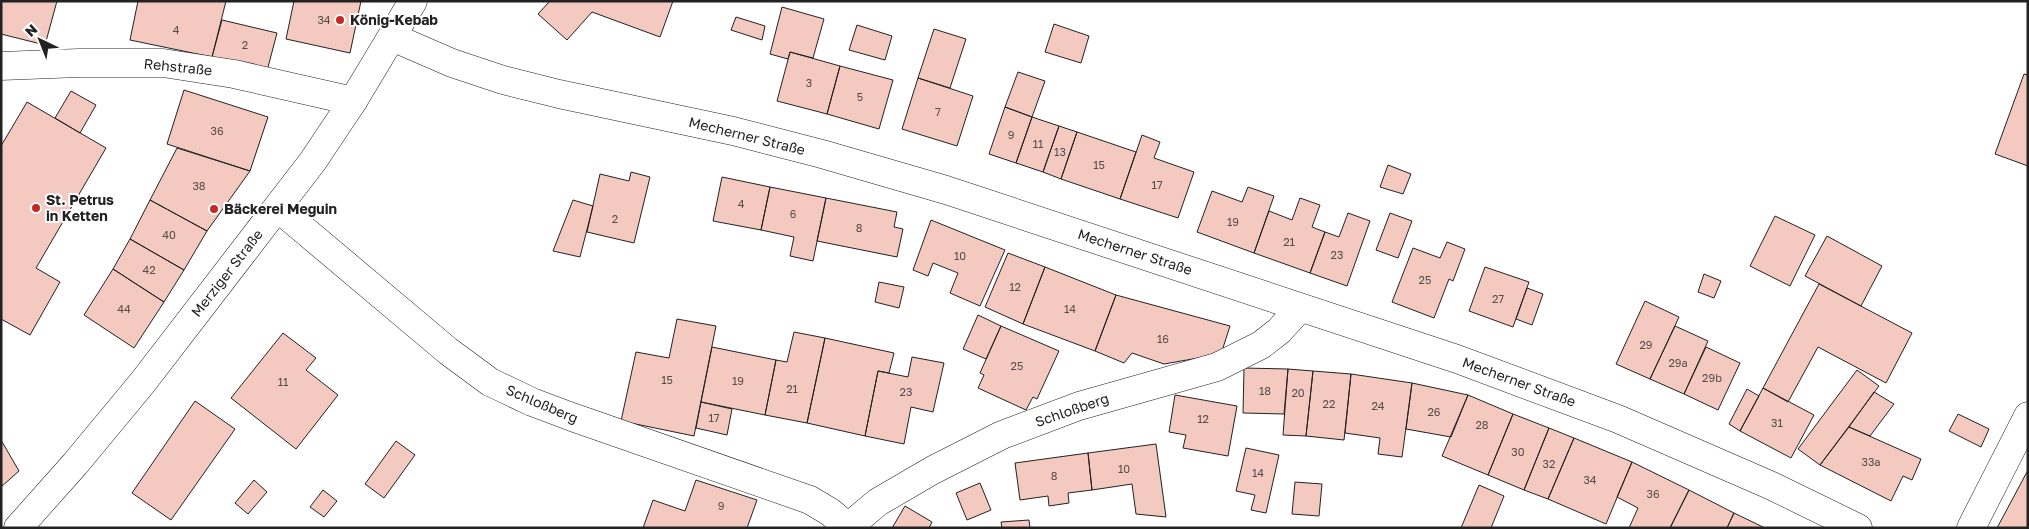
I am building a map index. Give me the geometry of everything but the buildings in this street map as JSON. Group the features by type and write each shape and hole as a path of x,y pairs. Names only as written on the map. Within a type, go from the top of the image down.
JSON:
{"main road":[{"name":"Merziger Straße","path":"18,528 75,464 143,382 278,208 313,161 353,100 413,1"},
{"name":"Mecherner Straße","path":"392,37 452,62 503,80 559,94 733,130 946,190 1456,359 1618,419 1772,486 1858,528"},
{"name":"Rehstraße","path":"1,66 80,63 163,63 234,74 353,100"},
{"name":"Schloßberg","path":"278,208 448,351 490,382 532,402 572,417 810,500 830,512 848,527 878,502 933,470 1002,435 1078,406 1217,367 1261,345 1279,331 1300,308"},
{"path":"1971,528 2027,418"}],"place":[{"name":"König-Kebab","path":"340,20"},
{"name":"St. Petrus in Ketten","path":"36,208"},
{"name":"Bäckerei Meguin","path":"214,209"}]}
